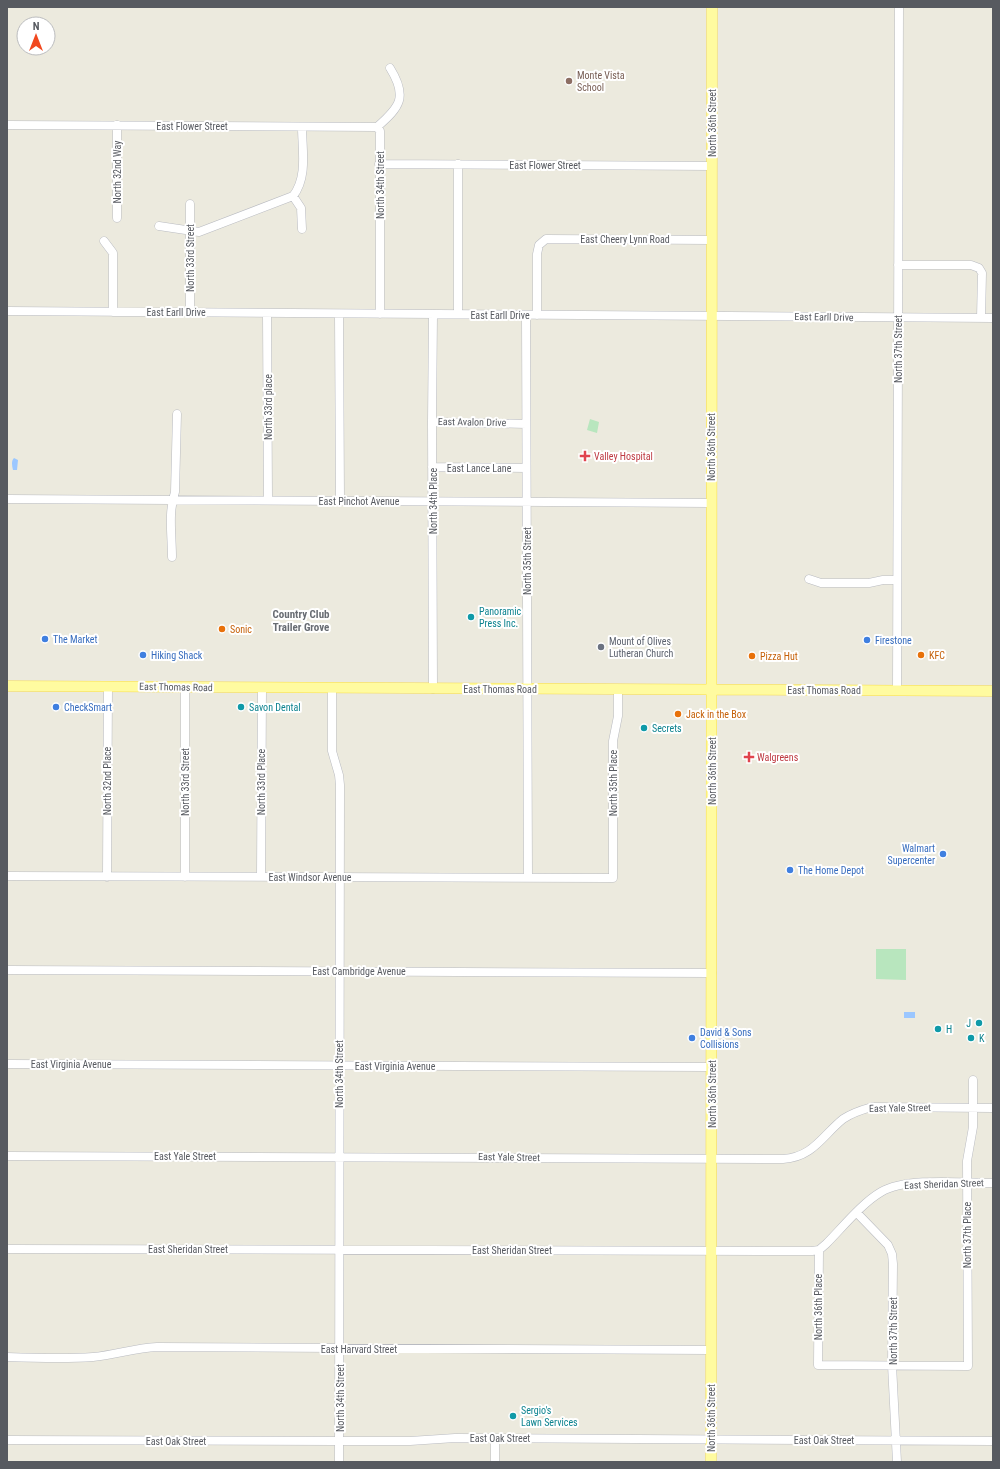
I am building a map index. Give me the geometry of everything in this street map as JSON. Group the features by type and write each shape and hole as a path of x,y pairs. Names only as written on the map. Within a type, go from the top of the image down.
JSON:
{"main road":[{"name":"North 36th Street","path":"711,1462 712,7"},
{"name":"East Thomas Road","path":"7,686 993,691"}],"street":[{"name":"North 37th Street","path":"897,691 899,7"},
{"path":"376,127 395,110 400,96 398,81 390,68"},
{"name":"East Flower Street","path":"7,124 376,127"},
{"name":"North 32nd Way","path":"117,125 117,218"},
{"path":"159,226 199,232 293,196 298,189 302,177 302,127"},
{"name":"North 34th Street","path":"376,127 380,131 380,314"},
{"name":"East Flower Street","path":"379,164 712,166"},
{"path":"458,164 458,314"},
{"path":"293,196 301,208 302,229"},
{"name":"North 33rd Street","path":"190,204 190,313"},
{"name":"East Cheery Lynn Road","path":"537,315 537,254 540,243 546,239 712,240"},
{"path":"104,241 112,254 113,312"},
{"path":"898,265 972,265 979,268 982,273 981,318"},
{"name":"East Earll Drive","path":"7,312 993,318"},
{"name":"North 33rd place","path":"267,313 268,500"},
{"path":"340,314 340,501"},
{"name":"North 34th Place","path":"433,314 433,689"},
{"name":"North 35th Street","path":"526,315 528,878"},
{"path":"172,557 177,414"},
{"name":"East Avalon Drive","path":"432,422 526,423"},
{"name":"East Lance Lane","path":"432,467 526,468"},
{"name":"East Pinchot Avenue","path":"7,499 712,503"},
{"path":"809,579 820,583 869,583 883,580 897,580"},
{"name":"North 32nd Place","path":"107,877 108,686"},
{"name":"North 33rd Street","path":"185,687 185,877"},
{"name":"North 33rd Place","path":"261,877 262,688"},
{"name":"North 34th Street","path":"332,688 332,751 340,780 339,1462"},
{"name":"North 35th Place","path":"613,878 613,741 618,716 618,690"},
{"name":"East Windsor Avenue","path":"7,876 613,878"},
{"name":"East Cambridge Avenue","path":"7,970 712,973"},
{"name":"East Virginia Avenue","path":"7,1064 712,1067"},
{"name":"North 37th Place","path":"892,1365 968,1366 967,1161 973,1127 973,1080"},
{"name":"East Yale Street","path":"7,1156 711,1159 793,1158 810,1151 844,1119 853,1113 872,1107 993,1108"},
{"name":"East Sheridan Street","path":"7,1248 805,1252 819,1250 874,1196 894,1186 918,1183 993,1183"},
{"name":"North 37th Street","path":"857,1213 888,1245 892,1254 892,1365 897,1462"},
{"name":"North 36th Place","path":"819,1250 818,1365 892,1365"},
{"name":"East Harvard Street","path":"7,1357 83,1358 157,1347 711,1350"},
{"name":"East Oak Street","path":"7,1440 410,1441 455,1438 495,1438 993,1441"},
{"path":"495,1438 495,1462"}],"green space":[{"path":"590,419 599,422 597,433 587,430"},
{"path":"876,949 906,949 906,980 876,979"}],"water":[{"path":"14,458 18,460 17,470 13,470 12,462"},
{"path":"904,1012 915,1012 915,1018 904,1018"}],"place":[{"name":"Monte Vista School","path":"569,81"},
{"name":"Valley Hospital","path":"585,456"},
{"name":"Panoramic Press Inc.","path":"471,617"},
{"name":"Sonic","path":"222,629"},
{"name":"The Market","path":"45,639"},
{"name":"Firestone","path":"867,640"},
{"name":"Mount of Olives Lutheran Church","path":"601,647"},
{"name":"Hiking Shack","path":"143,655"},
{"name":"KFC","path":"921,655"},
{"name":"Pizza Hut","path":"752,656"},
{"name":"CheckSmart","path":"56,707"},
{"name":"Savon Dental","path":"241,707"},
{"name":"Jack in the Box","path":"678,714"},
{"name":"Secrets","path":"644,728"},
{"name":"Walgreens","path":"749,757"},
{"name":"Walmart Supercenter","path":"943,854"},
{"name":"The Home Depot","path":"790,870"},
{"name":"J","path":"979,1023"},
{"name":"H","path":"938,1029"},
{"name":"David & Sons Collisions","path":"692,1038"},
{"name":"K","path":"971,1038"},
{"name":"Sergio's Lawn Services","path":"513,1416"}],"district":[{"name":"Country Club Trailer Grove","path":"301,620"}]}
